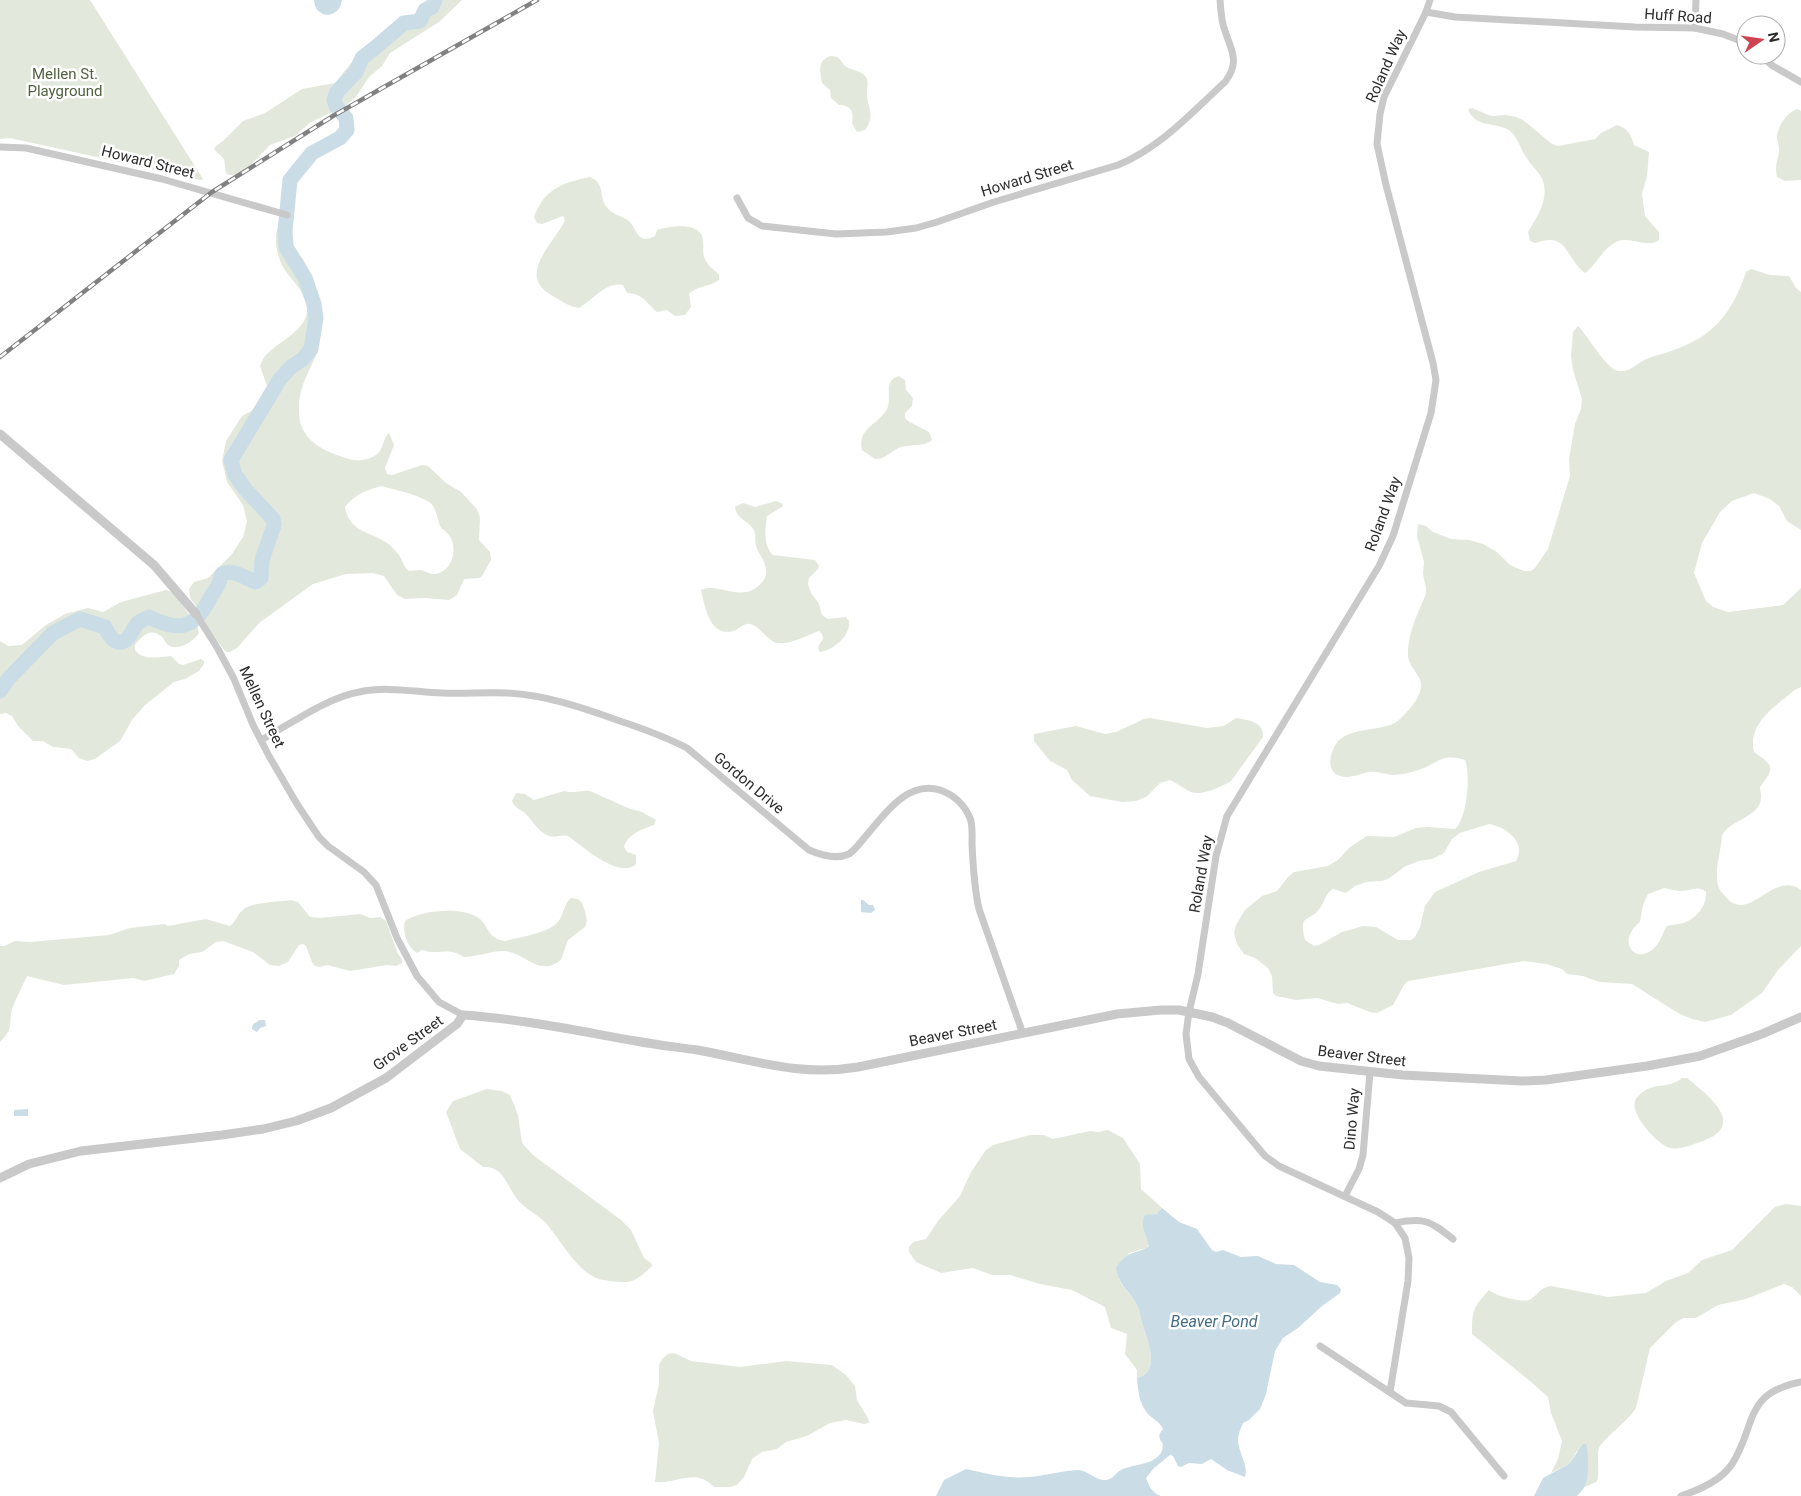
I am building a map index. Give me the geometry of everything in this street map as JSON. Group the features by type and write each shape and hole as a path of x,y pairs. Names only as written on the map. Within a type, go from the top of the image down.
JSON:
{"street":[{"name":"Howard Street","path":"737,198 748,218 762,226 836,234 887,232 916,228 937,222 994,202 1126,161 1151,148 1166,136 1231,74 1234,58 1224,30 1220,0"},
{"name":"Roland Way","path":"1395,1224 1378,1212 1279,1166 1265,1156 1199,1077 1189,1059 1186,1034 1198,974 1216,856 1227,816 1379,566 1393,536 1431,413 1436,380 1433,363 1386,185 1377,129 1384,97 1426,12 1430,0"},
{"path":"1695,28 1696,0"},
{"name":"Huff Road","path":"1426,12 1455,17 1635,27 1695,28 1723,34 1736,40"},
{"path":"1772,65 1801,82"},
{"name":"Howard Street","path":"0,147 10,146 32,150 162,179 287,215"},
{"name":"Mellen Street","path":"0,434 154,565 198,617 234,679 261,740 290,792 319,837 328,846 364,872 376,886 397,938 417,976 439,1002 463,1015"},
{"name":"Gordon Drive","path":"261,740 331,701 359,692 398,689 442,693 506,693 542,697 634,726 687,748 809,850 824,857 848,854 856,848 883,816 905,795 922,788 935,789 951,794 961,803 970,819 975,890 979,908 1023,1034"},
{"name":"Beaver Street","path":"837,1071 1117,1014 1161,1010 1189,1012 1212,1017 1228,1023 1301,1061 1341,1070 1522,1081 1576,1077 1656,1065 1700,1056 1755,1037 1801,1017"},
{"name":"Grove Street","path":"0,1178 29,1164 81,1151 222,1136 296,1121 331,1108 386,1078 414,1059 457,1024 463,1015 551,1025 638,1042 697,1050 794,1070 837,1071"},
{"name":"Dino Way","path":"1345,1196 1363,1155 1370,1072"},
{"path":"1390,1392 1408,1281 1409,1258 1405,1238 1395,1224 1411,1220 1427,1221 1437,1226 1453,1240"},
{"path":"1320,1346 1406,1403 1439,1406 1451,1412 1504,1476"},
{"path":"1681,1496 1698,1490 1716,1480 1731,1465 1758,1403 1773,1390 1801,1382"}],"green space":[{"name":"Mellen St. Playground","path":"0,0 90,0 203,179 10,138 0,139"},
{"path":"439,0 462,0 439,22 390,53 382,66 369,77 356,97 345,106 311,122 295,136 270,145 247,169 236,175 226,173 224,159 214,149 243,121 265,113 302,89 335,83 359,53 427,14"},
{"path":"831,56 837,57 845,66 861,73 867,79 867,96 871,117 865,130 857,132 852,123 851,110 846,106 839,105 831,98 830,90 822,83 821,63"},
{"path":"1472,108 1491,116 1506,115 1523,120 1552,144 1558,146 1595,139 1601,133 1617,125 1624,128 1630,135 1634,145 1649,152 1647,176 1642,194 1645,216 1659,232 1659,240 1649,243 1627,240 1616,242 1606,249 1585,273 1578,267 1560,243 1554,240 1535,243 1530,241 1528,232 1539,212 1544,197 1545,190 1540,175 1529,162 1510,131 1476,119 1468,109"},
{"path":"1797,109 1801,111 1801,180 1785,181 1777,177 1776,172 1779,149 1777,138 1781,124 1786,117"},
{"path":"590,177 598,183 608,209 629,221 641,238 651,238 655,236 657,230 673,227 693,228 701,234 705,260 719,275 719,280 696,289 689,294 691,307 685,315 675,316 667,310 657,312 641,297 627,293 623,285 605,288 579,308 565,303 541,287 537,278 537,268 541,258 565,220 563,216 542,224 537,223 534,217 538,207 543,199 556,188"},
{"path":"282,223 288,226 294,253 305,262 316,297 319,316 320,334 317,353 300,398 300,421 306,435 325,450 345,458 358,460 367,459 379,453 389,433 394,445 385,468 387,474 392,475 422,465 428,466 446,483 461,492 477,509 480,518 479,540 490,552 491,560 480,578 464,579 457,595 449,600 405,599 397,595 384,576 373,573 346,574 313,584 259,623 237,648 226,652 203,623 202,613 190,598 189,589 194,582 208,578 232,554 243,537 247,521 243,505 227,482 222,461 226,441 242,416 257,408 265,396 267,386 260,366 264,357 292,335 306,318 307,304 305,298 286,272 279,257 276,238","holes":["381,486 406,492 429,502 433,506 440,526 448,534 453,544 453,556 444,570 434,574 421,570 409,571 391,546 357,528 352,523 345,507 357,496"]},
{"path":"1751,269 1770,275 1789,276 1796,288 1801,292 1801,530 1787,521 1779,506 1770,499 1754,493 1732,501 1720,512 1702,543 1694,573 1706,601 1713,607 1728,612 1783,605 1801,588 1801,687 1766,714 1757,728 1753,743 1754,752 1769,764 1770,771 1760,787 1761,798 1755,811 1730,826 1722,836 1717,881 1719,888 1725,896 1734,903 1743,905 1781,886 1791,885 1801,890 1801,946 1778,970 1762,993 1731,1015 1705,1022 1678,1013 1632,984 1599,982 1583,976 1567,974 1562,969 1546,964 1524,961 1408,981 1393,1005 1377,1013 1347,1003 1338,1004 1317,998 1296,1000 1276,996 1273,993 1272,976 1268,968 1255,958 1244,954 1237,944 1234,933 1236,925 1245,910 1262,896 1277,891 1294,872 1328,866 1338,860 1350,847 1367,836 1394,837 1416,828 1427,827 1455,829 1462,816 1468,785 1465,760 1446,758 1407,773 1392,775 1372,772 1347,777 1336,774 1332,770 1330,761 1333,749 1342,738 1359,731 1395,723 1409,709 1420,693 1421,681 1408,656 1411,632 1426,594 1423,574 1424,562 1417,536 1418,524 1451,539 1469,540 1483,544 1497,552 1510,565 1524,571 1531,571 1535,568 1548,549 1570,476 1569,459 1575,424 1581,409 1582,399 1573,370 1571,356 1573,332 1578,326 1602,358 1613,369 1622,371 1630,369 1649,358 1686,345 1709,331 1727,312 1746,272","holes":["1489,824 1502,828 1513,836 1519,848 1516,861 1479,872 1435,892 1425,906 1420,927 1415,937 1411,940 1398,940 1376,927 1363,926 1342,932 1319,945 1314,946 1305,940 1304,922 1316,913 1328,893 1333,889 1346,893 1355,886 1366,882 1388,879 1406,866 1432,859 1444,853 1452,839 1460,833","1664,888 1682,891 1703,890 1706,892 1703,907 1688,921 1667,926 1659,942 1652,950 1645,954 1634,952 1630,948 1630,936 1633,929 1640,922 1646,898 1648,894"]},
{"path":"899,376 905,380 906,390 913,398 912,406 905,413 905,418 929,432 932,440 925,444 898,448 882,458 875,459 862,450 861,443 865,432 887,409 889,404 889,385 894,378"},
{"path":"776,501 783,504 782,507 767,516 765,537 770,551 773,555 815,560 819,566 809,578 808,584 811,593 819,604 822,615 828,619 846,617 849,621 847,631 840,641 825,651 820,652 818,649 823,639 819,631 793,641 776,643 750,624 727,632 720,630 710,620 704,605 701,590 715,588 731,592 748,592 756,588 763,581 766,568 756,546 754,530 740,517 735,507 743,503 755,507"},
{"path":"166,590 178,599 196,621 199,633 190,642 172,647 157,633 153,632 146,634 137,642 135,650 142,656 147,657 171,656 179,664 183,665 201,659 204,661 204,664 199,671 185,679 174,682 145,705 132,720 120,741 95,759 87,761 79,758 71,749 53,747 43,741 33,741 18,726 12,716 6,713 0,714 0,641 8,646 22,645 46,625 65,614 88,608 103,612 121,602"},
{"path":"1150,718 1207,728 1224,726 1236,718 1251,721 1258,725 1263,732 1263,737 1231,781 1222,786 1206,792 1195,793 1170,780 1160,783 1146,797 1136,801 1122,802 1090,796 1072,780 1067,770 1050,761 1034,741 1034,734 1076,726 1105,734 1116,732"},
{"path":"564,791 590,791 628,808 642,812 656,820 654,825 632,835 626,842 624,847 627,852 636,855 636,864 629,868 611,865 568,836 545,834 512,801 516,793 525,794 534,800"},
{"path":"571,898 578,899 582,903 587,921 585,927 568,940 561,960 553,965 538,965 519,955 503,951 464,957 453,952 429,952 422,950 417,953 410,947 405,935 405,921 412,917 432,912 453,911 464,912 480,919 495,938 505,941 535,934 550,928 560,919 565,905"},
{"path":"291,900 298,902 310,917 320,918 360,914 370,918 380,917 386,921 402,963 396,966 387,965 350,971 327,965 320,967 315,966 312,962 306,946 303,944 299,945 288,962 279,966 270,965 253,952 223,941 216,942 202,952 189,954 179,960 179,966 174,974 144,981 134,978 64,985 27,976 12,1009 8,1033 0,1042 0,946 15,941 30,942 109,935 130,928 165,924 168,926 206,919 230,926 247,907"},
{"path":"1682,1078 1687,1078 1714,1102 1723,1119 1722,1128 1714,1135 1700,1142 1685,1147 1670,1148 1658,1141 1645,1127 1634,1105 1636,1099 1647,1089 1671,1084"},
{"path":"487,1089 502,1091 510,1095 518,1115 522,1143 533,1155 621,1220 631,1230 644,1258 652,1264 642,1275 629,1282 624,1282 599,1279 588,1274 574,1260 544,1221 526,1208 513,1194 500,1173 483,1167 460,1149 446,1112 453,1101"},
{"path":"1108,1130 1123,1138 1140,1164 1141,1189 1162,1208 1156,1214 1152,1214 1149,1245 1146,1248 1129,1253 1119,1279 1138,1307 1151,1354 1149,1369 1145,1375 1137,1378 1137,1370 1125,1354 1127,1334 1111,1328 1105,1307 1072,1290 1040,1284 1010,1275 992,1275 973,1268 941,1273 916,1262 909,1252 909,1247 913,1242 926,1239 938,1221 960,1196 971,1172 986,1150 993,1145 1030,1135 1044,1135 1053,1139 1090,1131"},
{"path":"1786,1204 1801,1206 1801,1296 1792,1287 1784,1284 1746,1299 1718,1305 1696,1318 1684,1318 1676,1322 1650,1348 1636,1408 1599,1448 1596,1482 1585,1487 1588,1462 1577,1451 1569,1464 1551,1473 1558,1459 1562,1441 1551,1413 1548,1397 1472,1334 1472,1320 1475,1310 1489,1290 1510,1299 1522,1301 1531,1299 1542,1289 1551,1286 1608,1297 1646,1293 1666,1281 1688,1273 1702,1260 1732,1250 1775,1207"},
{"path":"674,1353 691,1361 740,1367 786,1361 832,1365 846,1375 855,1386 857,1400 869,1423 864,1424 846,1420 830,1423 807,1436 786,1442 777,1449 762,1452 752,1459 744,1477 737,1485 730,1487 714,1487 707,1481 693,1477 655,1482 659,1443 653,1411 659,1384 659,1365 668,1354"}],"water":[{"path":"314,0 342,0 337,11 328,15 323,14 315,7"},
{"path":"861,900 869,905 873,905 875,910 871,913 861,912"},
{"path":"260,1020 265,1020 266,1026 260,1028 257,1032 252,1029 253,1024"},
{"path":"28,1109 28,1116 14,1116 14,1110"},
{"name":"Beaver Pond","path":"1162,1208 1179,1222 1197,1229 1212,1250 1216,1252 1223,1250 1241,1257 1258,1256 1276,1264 1294,1265 1320,1282 1337,1285 1341,1289 1340,1293 1283,1338 1275,1351 1266,1394 1260,1409 1243,1423 1238,1436 1238,1445 1246,1468 1245,1477 1227,1470 1211,1459 1202,1464 1189,1463 1181,1467 1178,1466 1173,1456 1170,1455 1154,1468 1146,1478 1153,1491 1161,1496 936,1496 944,1480 966,1469 1011,1477 1038,1476 1080,1470 1105,1480 1110,1479 1121,1470 1153,1460 1162,1451 1163,1444 1159,1436 1163,1429 1143,1406 1137,1378 1145,1375 1149,1369 1151,1354 1149,1346 1138,1307 1122,1285 1116,1268 1128,1255 1149,1246 1143,1226 1143,1219 1145,1215 1156,1214"},
{"path":"1583,1444 1586,1444 1588,1453 1587,1478 1585,1486 1577,1496 1534,1496 1543,1478 1569,1464"}],"waterway":[{"path":"0,691 9,678 53,633 80,619 105,627 113,639 122,642 128,638 138,623 149,617 169,625 178,626 192,622 204,608 217,587 222,574 226,572 235,573 256,582 261,578 262,560 274,525 273,519 235,475 231,460 280,379 291,367 303,359 311,349 316,318 314,304 305,278 286,247 285,231 290,180 312,153 340,138 347,130 346,118 336,106 334,100 337,92 356,72 362,58 404,23 420,21 425,10 432,7 435,0"}],"railway":[{"path":"0,357 212,192 333,116 537,0"}]}
